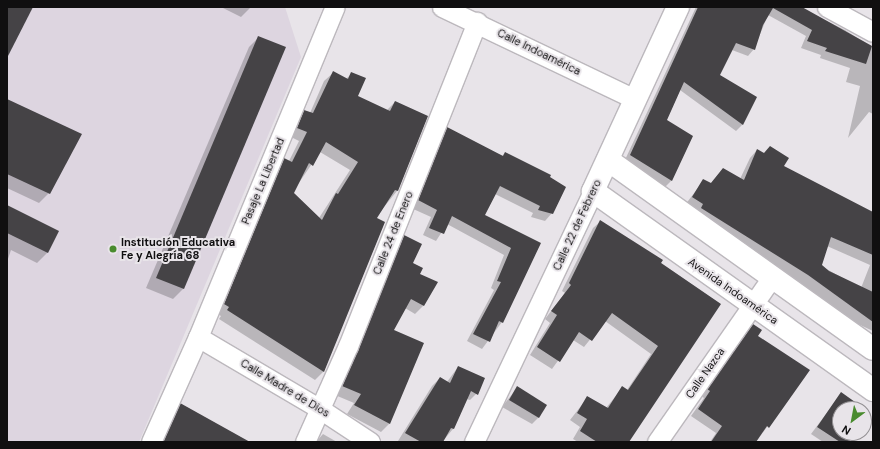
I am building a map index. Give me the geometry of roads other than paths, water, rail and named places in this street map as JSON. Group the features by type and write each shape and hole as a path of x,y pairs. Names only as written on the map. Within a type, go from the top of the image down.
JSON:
{"street":[{"name":"Pasaje La Libertad","path":"151,442 198,337 335,7"},
{"name":"Calle Indoamérica","path":"442,7 477,22 635,99"},
{"name":"Calle 22 de Febrero","path":"474,442 608,160 678,7"},
{"path":"827,7 873,32"},
{"name":"Calle 24 de Enero","path":"305,442 351,339 477,22"},
{"path":"608,160 873,349"},
{"name":"Avenida Indoamérica","path":"593,191 873,390"},
{"name":"Calle Nazca","path":"657,442 772,277"},
{"name":"Calle Madre de Dios","path":"198,337 320,409 370,442"}],"place":[{"name":"Institución Educativa Fe y Alegría 68","path":"113,249"}]}
